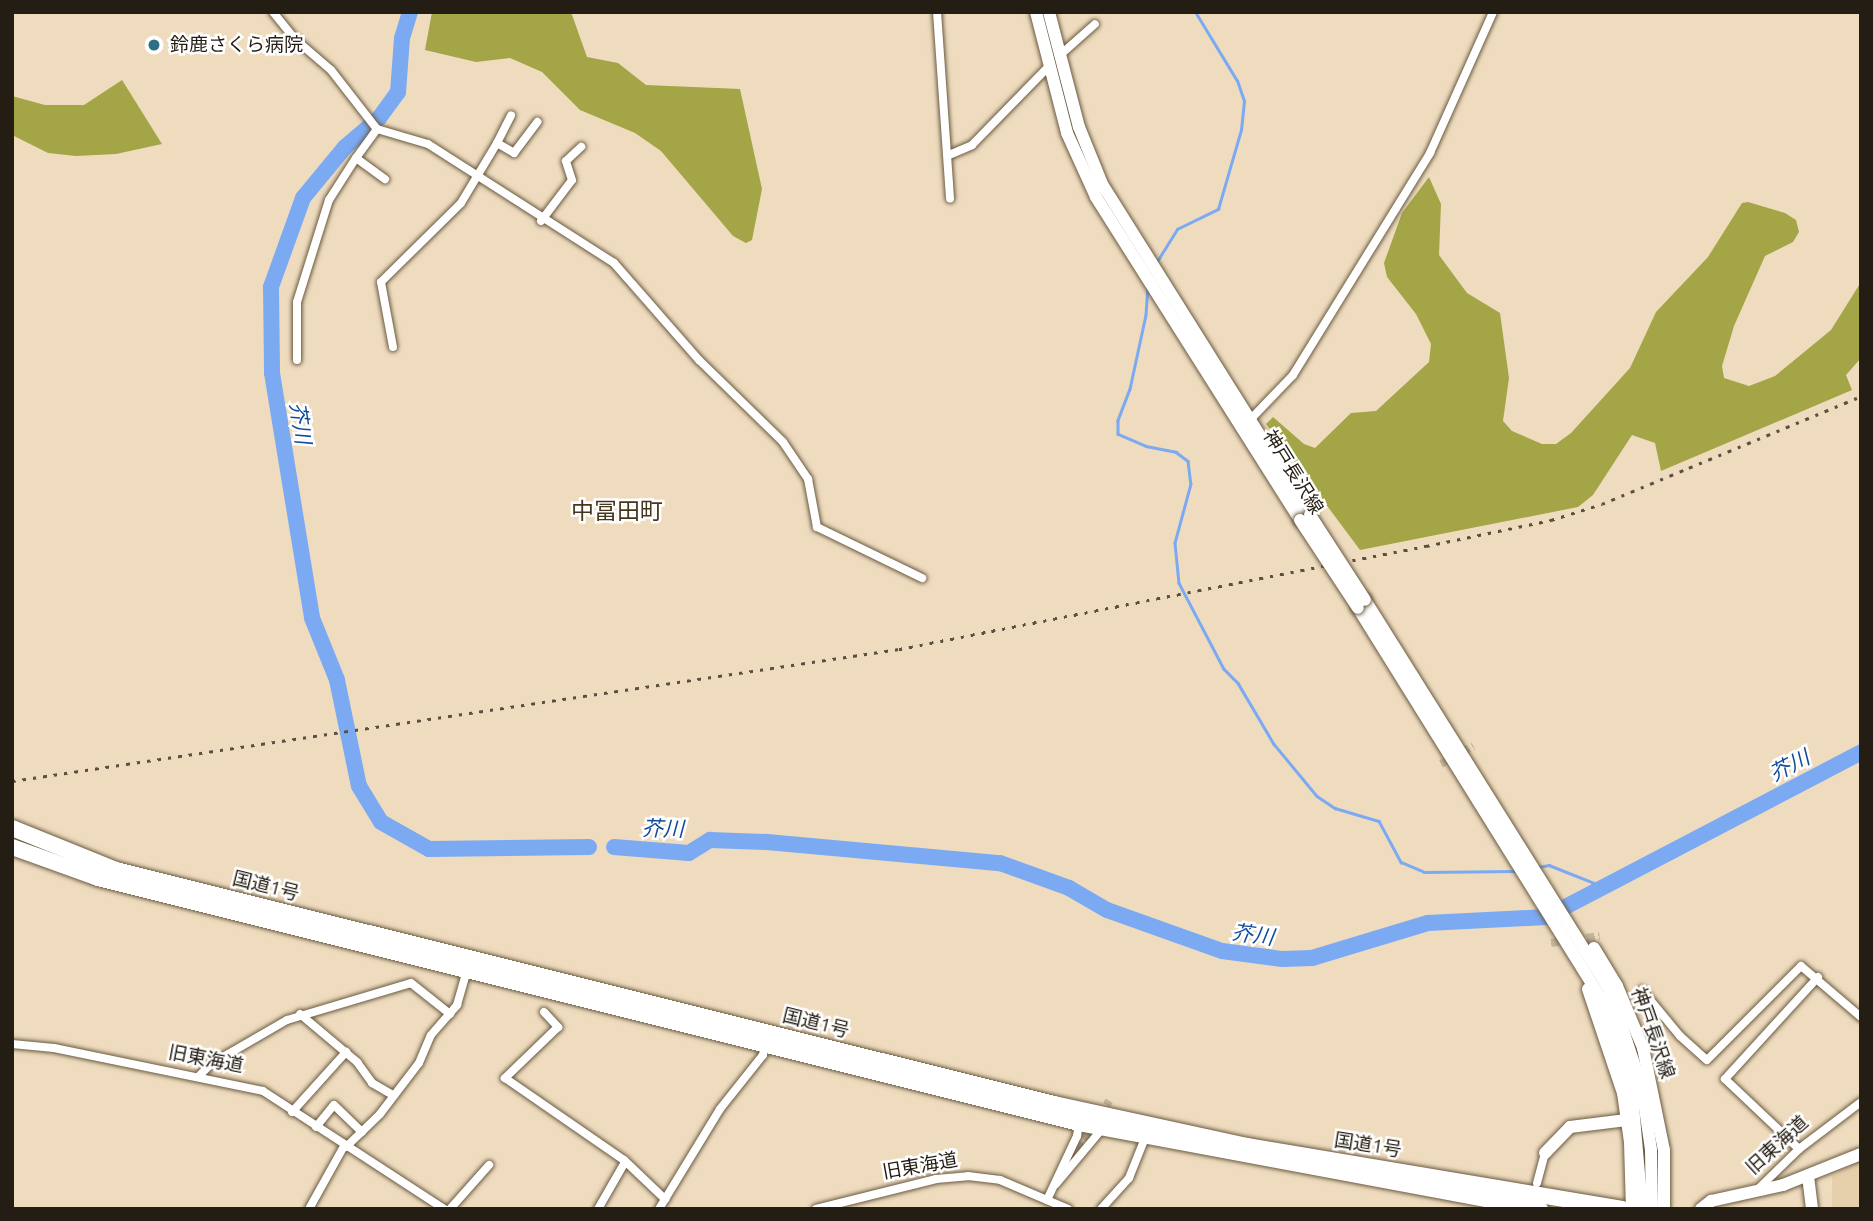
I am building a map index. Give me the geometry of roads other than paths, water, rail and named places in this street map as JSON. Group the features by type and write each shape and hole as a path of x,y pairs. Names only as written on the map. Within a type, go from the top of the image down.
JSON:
{"highway":[{"name":"国道1号","path":"12,828 116,870 1054,1104 1247,1146 1622,1209"},
{"name":"国道1号","path":"12,847 76,872 1079,1124 1540,1209"}],"main road":[{"name":"神戸長沢線","path":"1036,12 1048,68 1067,133 1112,225 1179,330 1246,423"},
{"name":"神戸長沢線","path":"1049,12 1079,127 1117,211 1305,517 1514,845 1572,930 1616,1019 1648,1120 1652,1209"},
{"name":"神戸長沢線","path":"1514,845 1527,854 1572,930 1653,1088 1664,1150 1664,1209"},
{"name":"神戸長沢線","path":"1616,1019 1627,1120 1632,1209"},
{"name":"神戸長沢線","path":"1616,1019 1637,1119 1642,1209"},
{"path":"1545,1153 1570,1127 1627,1120"},
{"path":"1756,1191 1808,1176 1861,1154"},
{"path":"1808,1176 1812,1209"},
{"name":"旧東海道","path":"1706,1205 1756,1191"}],"street":[{"path":"273,12 296,40 331,70 373,126 428,144 541,221 626,274 699,360 768,424 808,479 817,527 922,578"},
{"path":"937,12 939,87 949,155 950,199"},
{"path":"1246,423 1293,375 1430,153 1493,12"},
{"path":"949,155 972,145 1059,55 1096,24"},
{"path":"393,347 381,282 461,203 511,115"},
{"path":"497,143 514,153 537,122"},
{"path":"298,360 295,330 302,278 321,218 373,126"},
{"path":"541,221 572,180 566,161 581,147"},
{"path":"356,158 385,179"},
{"path":"1642,990 1680,1036 1707,1060 1801,966 1818,977 1861,1017"},
{"path":"309,1209 345,1146 362,1132 419,1063 431,1035 450,1014 464,989 467,971"},
{"path":"1799,1149 1725,1079 1818,977"},
{"path":"199,1076 249,1040 300,1014 411,982 450,1014"},
{"path":"544,1012 558,1027 505,1078 625,1161 665,1199"},
{"path":"300,1014 346,1052 372,1083 391,1094"},
{"name":"旧東海道","path":"12,1044 54,1048 263,1091 443,1209"},
{"path":"659,1209 720,1109 763,1055 765,1044"},
{"path":"292,1112 346,1052"},
{"name":"旧東海道","path":"1756,1191 1799,1149 1861,1102"},
{"path":"316,1127 334,1105 362,1132"},
{"path":"1054,1186 1079,1124"},
{"path":"1054,1186 1101,1129"},
{"path":"1101,1209 1129,1178 1145,1138"},
{"path":"1046,1200 1077,1149"},
{"path":"1536,1183 1545,1153"},
{"path":"598,1209 625,1161"},
{"path":"450,1209 489,1165"},
{"name":"旧東海道","path":"816,1209 936,1179 968,1176 1000,1180 1068,1209"}],"waterway":[{"name":"芥川","path":"410,12 402,38 398,92 379,118 345,147 303,198 271,287 272,373 312,618 337,680 359,786 381,822 429,849 589,847"},
{"path":"1156,263 1177,229 1218,209 1241,130 1244,101 1237,81 1195,12"},
{"path":"1148,286 1146,315 1130,389 1118,421 1118,434 1146,446 1176,452 1188,461 1191,484 1175,543 1179,583 1224,669 1238,683 1274,744 1317,796 1335,808 1379,821 1401,862 1424,872 1517,871"},
{"name":"芥川","path":"614,847 689,853 710,840 767,842 1000,863 1069,888 1107,910 1222,951 1282,959 1312,958 1428,923 1546,917 1861,752"},
{"path":"1538,867 1549,865 1597,884 1600,890"}],"tunnel":[{"path":"1441,764 1473,746"},
{"path":"1551,943 1599,936"},
{"path":"1100,1115 1109,1101"},
{"path":"1077,1149 1093,1125"}],"railway":[{"path":"12,781 899,649 1551,520 1602,504 1861,396"}],"place":[{"name":"鈴鹿さくら病院","path":"154,45"}],"district":[{"name":"中冨田町","path":"617,511"}]}
